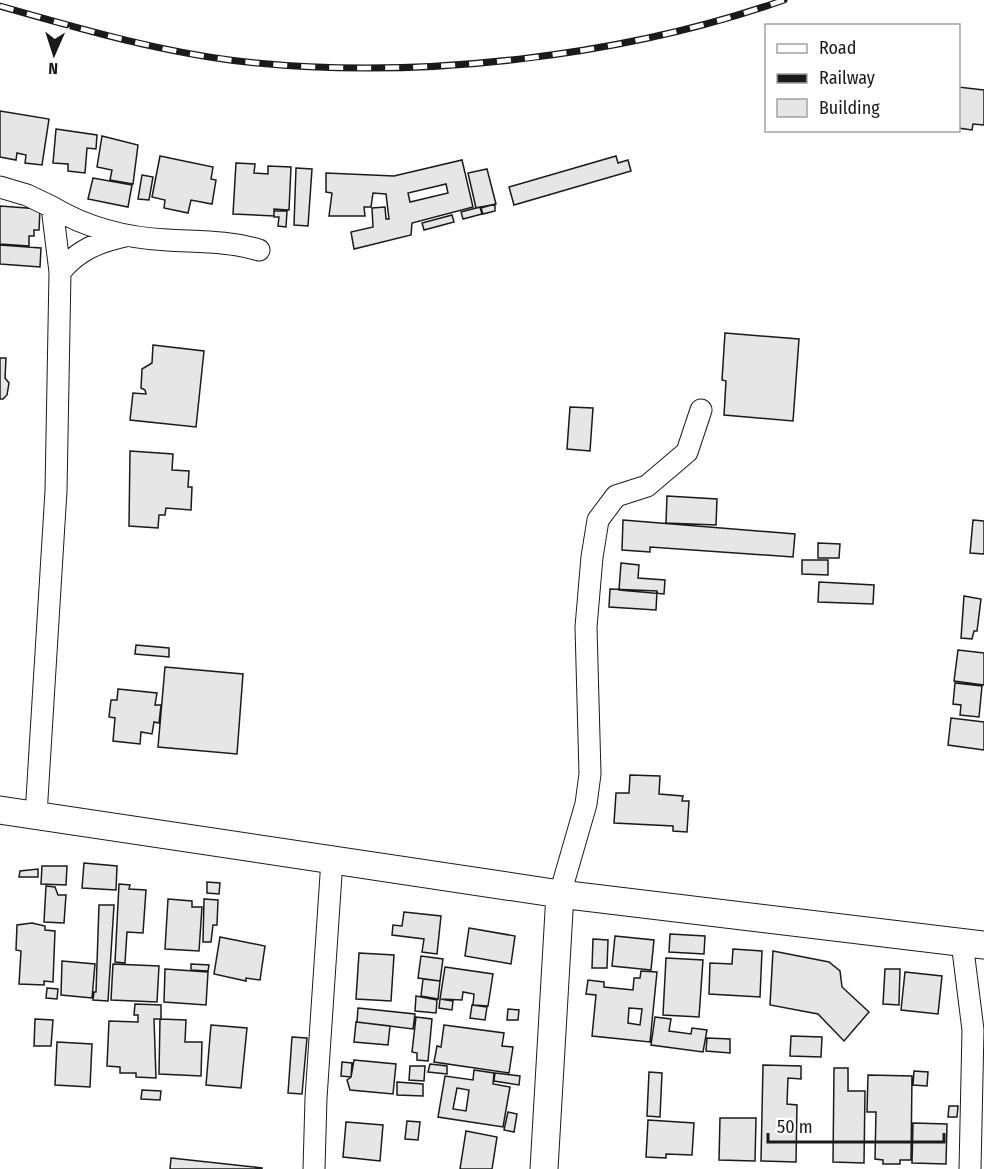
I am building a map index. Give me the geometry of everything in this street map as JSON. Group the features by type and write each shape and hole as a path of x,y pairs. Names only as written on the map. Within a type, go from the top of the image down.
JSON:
{"street":[{"path":"0,187 27,195 73,220 126,236 240,244 259,250"},
{"path":"36,815 56,491 60,272 52,207"},
{"path":"60,272 71,258 87,248 126,236"},
{"path":"544,1169 560,894 586,804 590,774 586,627 592,557 598,520 616,496 646,486 687,452 701,410"},
{"path":"0,810 560,894 973,943 970,1169"},
{"path":"315,1169 316,1098 332,860"}],"building":[{"path":"960,87 984,90 984,125 973,124 972,130 960,128"},
{"path":"0,111 49,119 42,165 25,163 26,155 17,153 16,160 0,157"},
{"path":"56,129 97,135 96,149 87,148 85,173 68,171 68,164 53,163"},
{"path":"102,136 138,145 133,184 110,180 112,170 97,167"},
{"path":"160,156 213,167 211,179 216,180 212,204 191,200 188,213 164,208 165,200 152,197"},
{"path":"616,156 618,163 628,160 631,171 514,205 509,187"},
{"path":"462,160 473,207 412,223 411,235 354,249 351,232 373,227 372,208 385,207 386,219 389,219 386,194 373,193 371,207 364,207 365,216 329,216 332,193 326,192 326,173 394,176","holes":["446,184 448,193 410,202 408,193"]},
{"path":"236,163 255,164 254,173 268,174 268,166 291,167 289,210 274,209 274,216 233,214"},
{"path":"296,168 312,169 308,226 294,225"},
{"path":"487,169 496,204 476,208 468,173"},
{"path":"142,175 153,177 149,200 138,199"},
{"path":"93,178 132,185 128,207 88,199"},
{"path":"495,204 495,211 483,214 481,208"},
{"path":"0,206 40,209 39,230 34,230 34,236 29,236 29,246 0,244"},
{"path":"480,207 482,214 463,219 461,212"},
{"path":"274,211 287,211 286,227 278,226 279,217 274,217"},
{"path":"452,215 454,222 424,230 422,223"},
{"path":"0,245 41,248 40,267 0,264"},
{"path":"725,333 799,339 793,421 724,415 726,381 722,380"},
{"path":"153,345 204,351 196,427 130,420 133,393 146,394 141,388 142,369 152,363"},
{"path":"0,358 6,358 5,378 9,383 7,395 3,399 0,399"},
{"path":"570,407 593,408 590,451 567,449"},
{"path":"130,451 173,454 172,470 189,471 188,487 192,487 191,510 166,508 165,515 159,515 158,528 129,526"},
{"path":"667,496 717,499 716,525 666,523"},
{"path":"623,520 795,534 793,557 650,547 650,552 622,550"},
{"path":"973,520 984,521 984,554 970,553"},
{"path":"818,543 840,544 839,558 818,558"},
{"path":"802,560 828,560 828,575 802,574"},
{"path":"621,563 639,565 638,578 665,580 664,594 619,590"},
{"path":"819,582 874,585 873,604 818,602"},
{"path":"610,589 657,591 656,610 609,607"},
{"path":"964,596 981,599 977,631 974,631 972,639 961,638"},
{"path":"136,645 169,648 169,657 135,654"},
{"path":"958,650 984,653 984,685 954,681"},
{"path":"165,667 243,674 237,754 158,747"},
{"path":"955,683 982,686 979,717 960,715 961,705 953,704"},
{"path":"118,689 157,693 155,705 161,705 159,723 154,722 152,734 141,732 140,744 113,741 115,718 109,717 111,700 117,700"},
{"path":"951,718 984,722 984,750 948,745"},
{"path":"630,775 660,776 659,794 683,796 682,801 689,801 687,832 673,831 673,826 614,823 616,793 629,793"},
{"path":"84,863 117,866 116,890 82,888"},
{"path":"42,866 67,866 66,885 41,884"},
{"path":"38,869 38,877 19,877 20,871"},
{"path":"207,882 220,883 219,894 207,893"},
{"path":"119,884 130,885 129,889 146,890 143,933 127,932 125,963 115,962"},
{"path":"46,886 55,887 58,895 66,895 64,923 44,922"},
{"path":"168,899 192,901 192,907 202,907 199,951 165,949"},
{"path":"204,899 218,900 217,925 213,925 211,942 203,942"},
{"path":"99,905 114,905 108,1001 93,1000 94,992 96,992"},
{"path":"404,912 441,916 437,954 422,952 424,939 392,935 393,925 402,926"},
{"path":"32,923 45,926 45,930 55,931 53,982 44,981 44,985 19,984 21,951 16,950 17,925"},
{"path":"469,928 515,936 511,964 465,956"},
{"path":"670,934 705,936 704,954 669,952"},
{"path":"615,936 654,940 651,970 612,966"},
{"path":"220,937 265,946 260,980 246,978 246,981 214,974"},
{"path":"593,939 608,940 607,968 592,968"},
{"path":"733,949 762,951 760,997 709,994 710,963 732,964"},
{"path":"773,951 829,962 840,971 842,987 869,1012 844,1041 818,1014 770,1005"},
{"path":"359,953 394,955 391,1001 356,999"},
{"path":"421,956 443,959 440,981 418,978"},
{"path":"666,958 703,960 699,1017 663,1015"},
{"path":"62,961 95,964 92,998 61,995"},
{"path":"113,964 159,966 157,1002 111,1000"},
{"path":"191,964 209,965 208,971 191,970"},
{"path":"445,967 493,974 488,1006 473,1005 474,994 463,992 462,1000 440,999"},
{"path":"165,969 208,972 206,1005 164,1002"},
{"path":"885,969 900,969 899,1005 883,1004"},
{"path":"641,971 657,972 650,1042 592,1036 596,995 586,994 588,980 604,982 604,987 633,990 634,978 640,978","holes":["629,1008 642,1009 640,1025 628,1023"]},
{"path":"905,972 942,976 938,1014 901,1010"},
{"path":"423,979 440,981 438,999 421,996"},
{"path":"47,988 58,989 57,999 46,998"},
{"path":"416,996 437,1000 436,1013 415,1011"},
{"path":"440,999 453,1001 452,1010 439,1008"},
{"path":"135,1004 161,1005 161,1019 154,1019 156,1078 136,1077 136,1073 120,1073 120,1067 107,1066 109,1021 138,1022 138,1015 134,1015"},
{"path":"472,1005 487,1007 485,1020 470,1018"},
{"path":"358,1008 415,1014 413,1029 357,1022"},
{"path":"508,1009 519,1010 518,1020 507,1020"},
{"path":"416,1017 432,1019 428,1061 417,1060 417,1053 412,1052"},
{"path":"655,1017 671,1019 669,1031 691,1034 692,1028 707,1030 703,1052 651,1045"},
{"path":"35,1019 53,1020 51,1046 34,1046"},
{"path":"160,1019 186,1020 185,1042 202,1042 201,1076 159,1074"},
{"path":"356,1022 390,1026 388,1045 354,1042"},
{"path":"211,1025 247,1028 241,1088 206,1085"},
{"path":"444,1025 504,1033 502,1046 513,1047 509,1073 434,1062 437,1046 441,1047"},
{"path":"791,1036 822,1037 821,1057 790,1056"},
{"path":"292,1037 307,1038 302,1094 288,1093"},
{"path":"707,1038 730,1039 730,1053 706,1051"},
{"path":"57,1042 92,1044 90,1087 55,1085"},
{"path":"354,1060 396,1064 393,1094 350,1090 347,1080 351,1077"},
{"path":"342,1062 352,1063 351,1077 341,1076"},
{"path":"430,1064 447,1066 447,1074 428,1072"},
{"path":"763,1065 801,1066 801,1079 788,1078 787,1104 797,1105 796,1162 761,1161"},
{"path":"410,1066 425,1066 424,1081 409,1080"},
{"path":"834,1068 848,1068 848,1091 865,1091 864,1163 833,1162"},
{"path":"474,1070 494,1073 493,1084 510,1087 503,1127 438,1117 445,1076 473,1080","holes":["457,1088 469,1090 466,1111 453,1109"]},
{"path":"914,1071 928,1072 927,1086 913,1085"},
{"path":"649,1072 662,1073 660,1117 647,1116"},
{"path":"495,1073 520,1076 519,1085 494,1081"},
{"path":"868,1075 912,1076 911,1160 900,1160 900,1164 883,1164 883,1160 875,1159 876,1112 867,1112"},
{"path":"397,1082 423,1084 423,1096 397,1095"},
{"path":"142,1090 161,1091 160,1100 141,1099"},
{"path":"949,1106 958,1106 957,1117 948,1117"},
{"path":"508,1112 517,1114 514,1132 504,1130"},
{"path":"720,1118 756,1118 755,1161 719,1160"},
{"path":"648,1120 694,1123 692,1155 666,1154 666,1158 646,1157"},
{"path":"407,1121 420,1122 418,1140 405,1139"},
{"path":"346,1122 383,1125 380,1161 343,1157"},
{"path":"913,1123 947,1124 946,1164 912,1163"},
{"path":"466,1131 497,1137 492,1169 460,1169"},
{"path":"171,1158 262,1168 262,1169 170,1169"}],"railway":[{"path":"0,6 184,53 247,62 313,67 380,68 519,59 588,49 721,20 784,0"}]}
